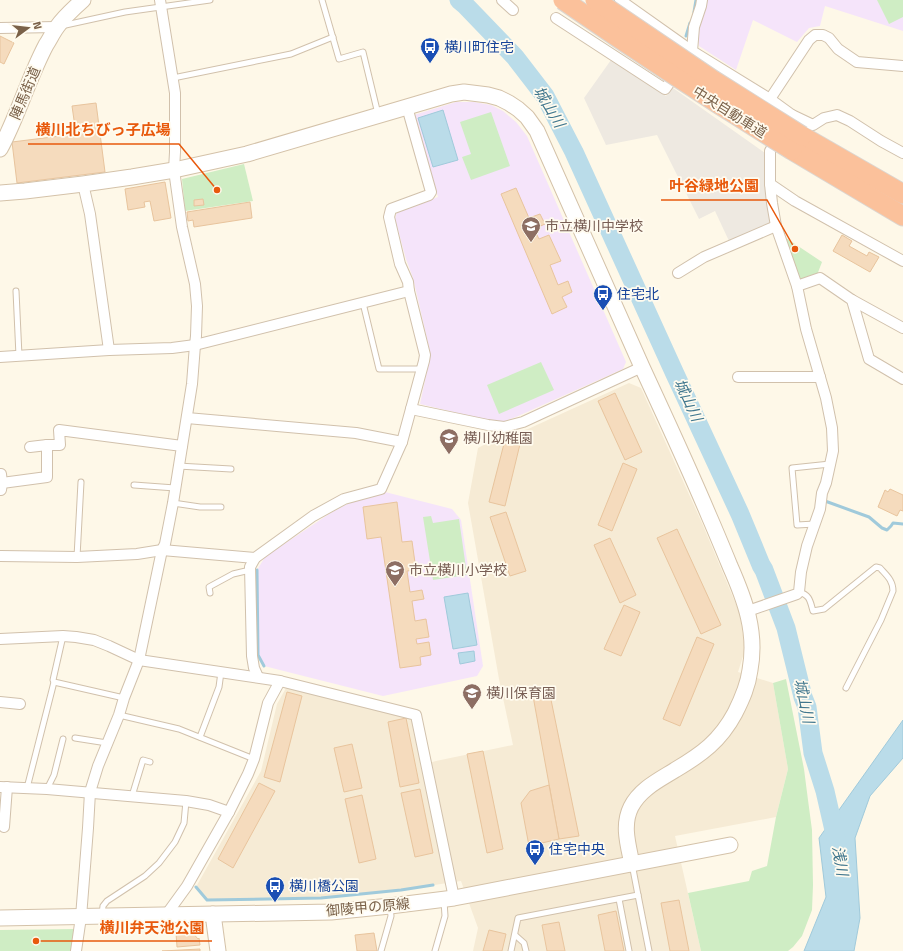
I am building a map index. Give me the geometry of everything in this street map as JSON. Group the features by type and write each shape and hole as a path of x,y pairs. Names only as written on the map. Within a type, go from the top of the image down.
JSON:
{"highway":[{"name":"中央自動車道","path":"562,0 625,44 690,86 797,143 903,194"},
{"name":"中央自動車道","path":"595,0 713,80 797,143 903,216"}],"street":[{"path":"502,0 513,10"},
{"path":"620,0 692,51 792,114 813,125 824,118 837,116 850,121 903,153"},
{"path":"556,18 665,89 692,51 694,27 702,0"},
{"name":"陣馬街道","path":"0,149 20,108 31,77 56,27 78,2"},
{"path":"76,951 81,917 90,792 98,766 139,660 173,503 192,384 197,306 195,284 182,227 174,170 176,152 175,93 161,3"},
{"path":"0,28 56,27"},
{"path":"770,99 809,40 815,35 829,38 838,49 857,62 903,66"},
{"path":"0,193 83,184 174,170 248,154 451,94 464,92 488,95 509,103 528,117 537,131 684,458 738,583 754,609 752,656 748,685 741,703 724,732 714,742 699,755 644,790 636,799 628,816 626,832 632,864"},
{"path":"258,677 254,668 252,656 250,567 255,558 313,516 344,499 381,489 402,442 423,369 425,354 408,282 400,264 389,217 392,208 429,195 431,192 407,107"},
{"path":"754,609 798,593 807,546 820,509 822,493 826,483 833,450 832,428 826,398 806,329 797,286 776,226 770,184 770,151 792,114"},
{"path":"83,184 90,214 109,350"},
{"path":"770,184 902,260"},
{"path":"678,273 704,257 776,226"},
{"path":"797,286 820,278 852,300 903,328"},
{"path":"0,357 109,350 172,348 195,345 409,291"},
{"path":"852,300 869,359 903,379"},
{"path":"411,409 504,427 523,422 642,367"},
{"path":"738,377 820,378"},
{"path":"187,418 356,433 402,442"},
{"path":"30,447 60,445 60,430 182,446"},
{"path":"2,482 47,477 47,445"},
{"path":"0,556 77,557 137,554 162,550 255,558"},
{"path":"0,639 63,636 94,640 139,660 280,681 416,715 448,899"},
{"path":"166,915 187,886 229,812 248,774 254,759 268,703 280,681"},
{"path":"0,702 20,704"},
{"path":"4,827 4,787 90,792 186,801 210,805 229,812"},
{"name":"御陵甲の原線","path":"0,918 331,912 448,899 730,845"},
{"path":"213,914 218,950"}],"lane":[{"path":"56,27 161,3 210,0"},
{"path":"322,0 339,59 363,52 378,115"},
{"path":"173,78 290,54 333,37"},
{"path":"16,291 19,356"},
{"path":"363,302 379,369 423,369"},
{"path":"814,524 797,525 792,468 830,464"},
{"path":"178,466 231,469"},
{"path":"77,557 81,482"},
{"path":"134,485 175,488"},
{"path":"173,503 200,507 221,507"},
{"path":"798,593 804,594 808,597 813,611 824,609 876,568 880,568 892,582 893,590 881,620 846,688"},
{"path":"210,593 209,587 233,574 250,570"},
{"path":"27,788 54,682 53,680 63,636"},
{"path":"200,737 219,687 221,672"},
{"path":"54,682 124,698"},
{"path":"119,715 179,729 254,759"},
{"path":"75,738 107,744"},
{"path":"47,789 54,775 63,739"},
{"path":"132,796 143,760 150,762"},
{"path":"102,916 103,906 107,901 145,876 159,863 175,842 184,824 186,801"},
{"path":"632,864 649,951"},
{"path":"511,951 518,918 638,895"},
{"path":"435,951 445,916 445,909 448,899"},
{"path":"619,899 629,951"},
{"path":"382,951 391,916 390,906"},
{"path":"515,935 524,943 526,951"}],"shaded area":[{"path":"707,0 903,0 903,31 825,6 820,26 809,28 797,42 753,20 736,70 699,46 697,29"},
{"path":"611,60 666,96 673,88 765,153 767,192 771,222 729,241 715,211 699,219 657,135 606,145 584,98"},
{"path":"456,102 474,102 491,105 503,111 516,122 527,136 626,362 623,369 502,422 487,420 420,404 430,357 429,347 413,278 395,219 397,212 438,197 414,115"},
{"path":"629,383 641,388 702,523 740,614 745,650 738,672 773,683 788,769 776,817 675,836 701,951 473,951 478,928 461,881 401,890 321,898 207,900 196,887 261,771 277,704 286,688 414,720 422,765 513,745 499,679 468,503 478,448 501,436 528,429"},
{"path":"385,492 452,509 461,520 483,666 477,676 383,696 264,666 258,655 257,570 265,557 329,514 351,502"}],"green space":[{"path":"877,0 903,0 903,17 889,24"},
{"path":"491,112 510,166 471,180 462,157 471,154 460,122"},
{"path":"244,164 253,201 185,211 182,179"},
{"path":"783,236 822,262 817,275 799,282"},
{"path":"541,362 554,390 499,414 487,385"},
{"path":"431,516 433,523 459,519 467,575 433,580 423,517"},
{"path":"786,679 804,769 812,830 812,910 802,936 788,951 701,951 688,893 749,881 752,871 767,866 776,817 788,769 773,683"},
{"path":"75,929 71,951 0,951 0,930"}],"water":[{"path":"443,110 458,160 433,167 418,118"},
{"path":"468,593 477,645 453,649 444,597"},
{"path":"474,651 475,661 460,664 458,653"},
{"name":"浅川","path":"903,720 903,758 870,796 855,838 860,918 854,951 804,951 826,897 819,838"}],"building":[{"path":"0,36 14,43 4,64 0,62"},
{"path":"96,103 105,172 17,183 12,142 76,134 72,106"},
{"path":"165,182 171,218 154,221 150,201 144,202 145,207 128,210 125,189"},
{"path":"516,188 529,218 540,214 545,224 534,229 539,239 549,235 561,261 550,265 558,285 568,281 572,292 562,297 567,307 552,314 501,194"},
{"path":"203,199 204,205 194,206 194,200"},
{"path":"250,202 252,218 194,227 193,220 188,221 187,212"},
{"path":"842,235 852,241 849,246 867,256 869,252 879,257 870,272 833,251"},
{"path":"615,393 642,452 625,460 598,401"},
{"path":"506,436 521,440 505,506 489,502"},
{"path":"623,463 637,469 612,531 598,525"},
{"path":"890,489 903,495 903,511 900,510 897,516 878,507 885,490 888,492"},
{"path":"397,502 402,542 412,541 416,570 407,571 410,592 422,590 424,599 412,601 415,621 426,619 429,637 416,639 417,644 429,642 431,655 420,657 421,665 400,668 381,537 367,539 363,507"},
{"path":"506,512 526,571 510,576 490,517"},
{"path":"677,529 721,625 701,634 657,538"},
{"path":"610,538 636,595 620,603 594,545"},
{"path":"624,605 640,612 621,656 604,649"},
{"path":"697,637 714,644 680,726 663,719"},
{"path":"549,690 579,836 559,839 533,696"},
{"path":"287,692 302,696 280,782 264,777"},
{"path":"406,718 419,783 400,787 388,722"},
{"path":"352,744 362,788 344,792 334,748"},
{"path":"483,751 503,849 487,853 467,754"},
{"path":"259,783 275,791 233,868 218,859"},
{"path":"549,785 559,839 529,846 521,803 530,791"},
{"path":"420,789 433,853 415,857 401,793"},
{"path":"362,795 376,859 359,863 345,799"},
{"path":"679,900 689,951 670,951 661,903"},
{"path":"616,911 624,951 605,951 598,915"},
{"path":"559,922 565,951 547,951 542,925"},
{"path":"489,930 506,934 502,951 483,951"},
{"path":"192,932 198,939 199,938 200,945 177,947 176,933"},
{"path":"374,933 377,951 357,951 355,935"},
{"path":"200,949 200,951 162,951"}],"waterway":[{"name":"城山川","path":"459,0 515,57 545,96 574,152 740,514 764,570 786,628 803,697 807,707 813,753 825,791 841,865"},
{"path":"694,12 696,0"},
{"path":"686,36 690,23"},
{"path":"825,501 869,517 882,528 887,530 893,523 903,524"},
{"path":"257,570 258,655 264,666"},
{"path":"196,887 207,900 321,898 401,890 433,885"}],"place":[{"name":"横川町住宅","path":"430,64"},
{"name":"横川北ちびっ子広場","path":"217,190"},
{"name":"市立横川中学校","path":"531,243"},
{"name":"叶谷緑地公園","path":"795,249"},
{"name":"住宅北","path":"603,311"},
{"name":"横川幼稚園","path":"449,455"},
{"name":"市立横川小学校","path":"395,587"},
{"name":"横川保育園","path":"472,710"},
{"name":"住宅中央","path":"535,866"},
{"name":"横川橋公園","path":"275,903"},
{"name":"横川弁天池公園","path":"36,941"}]}
